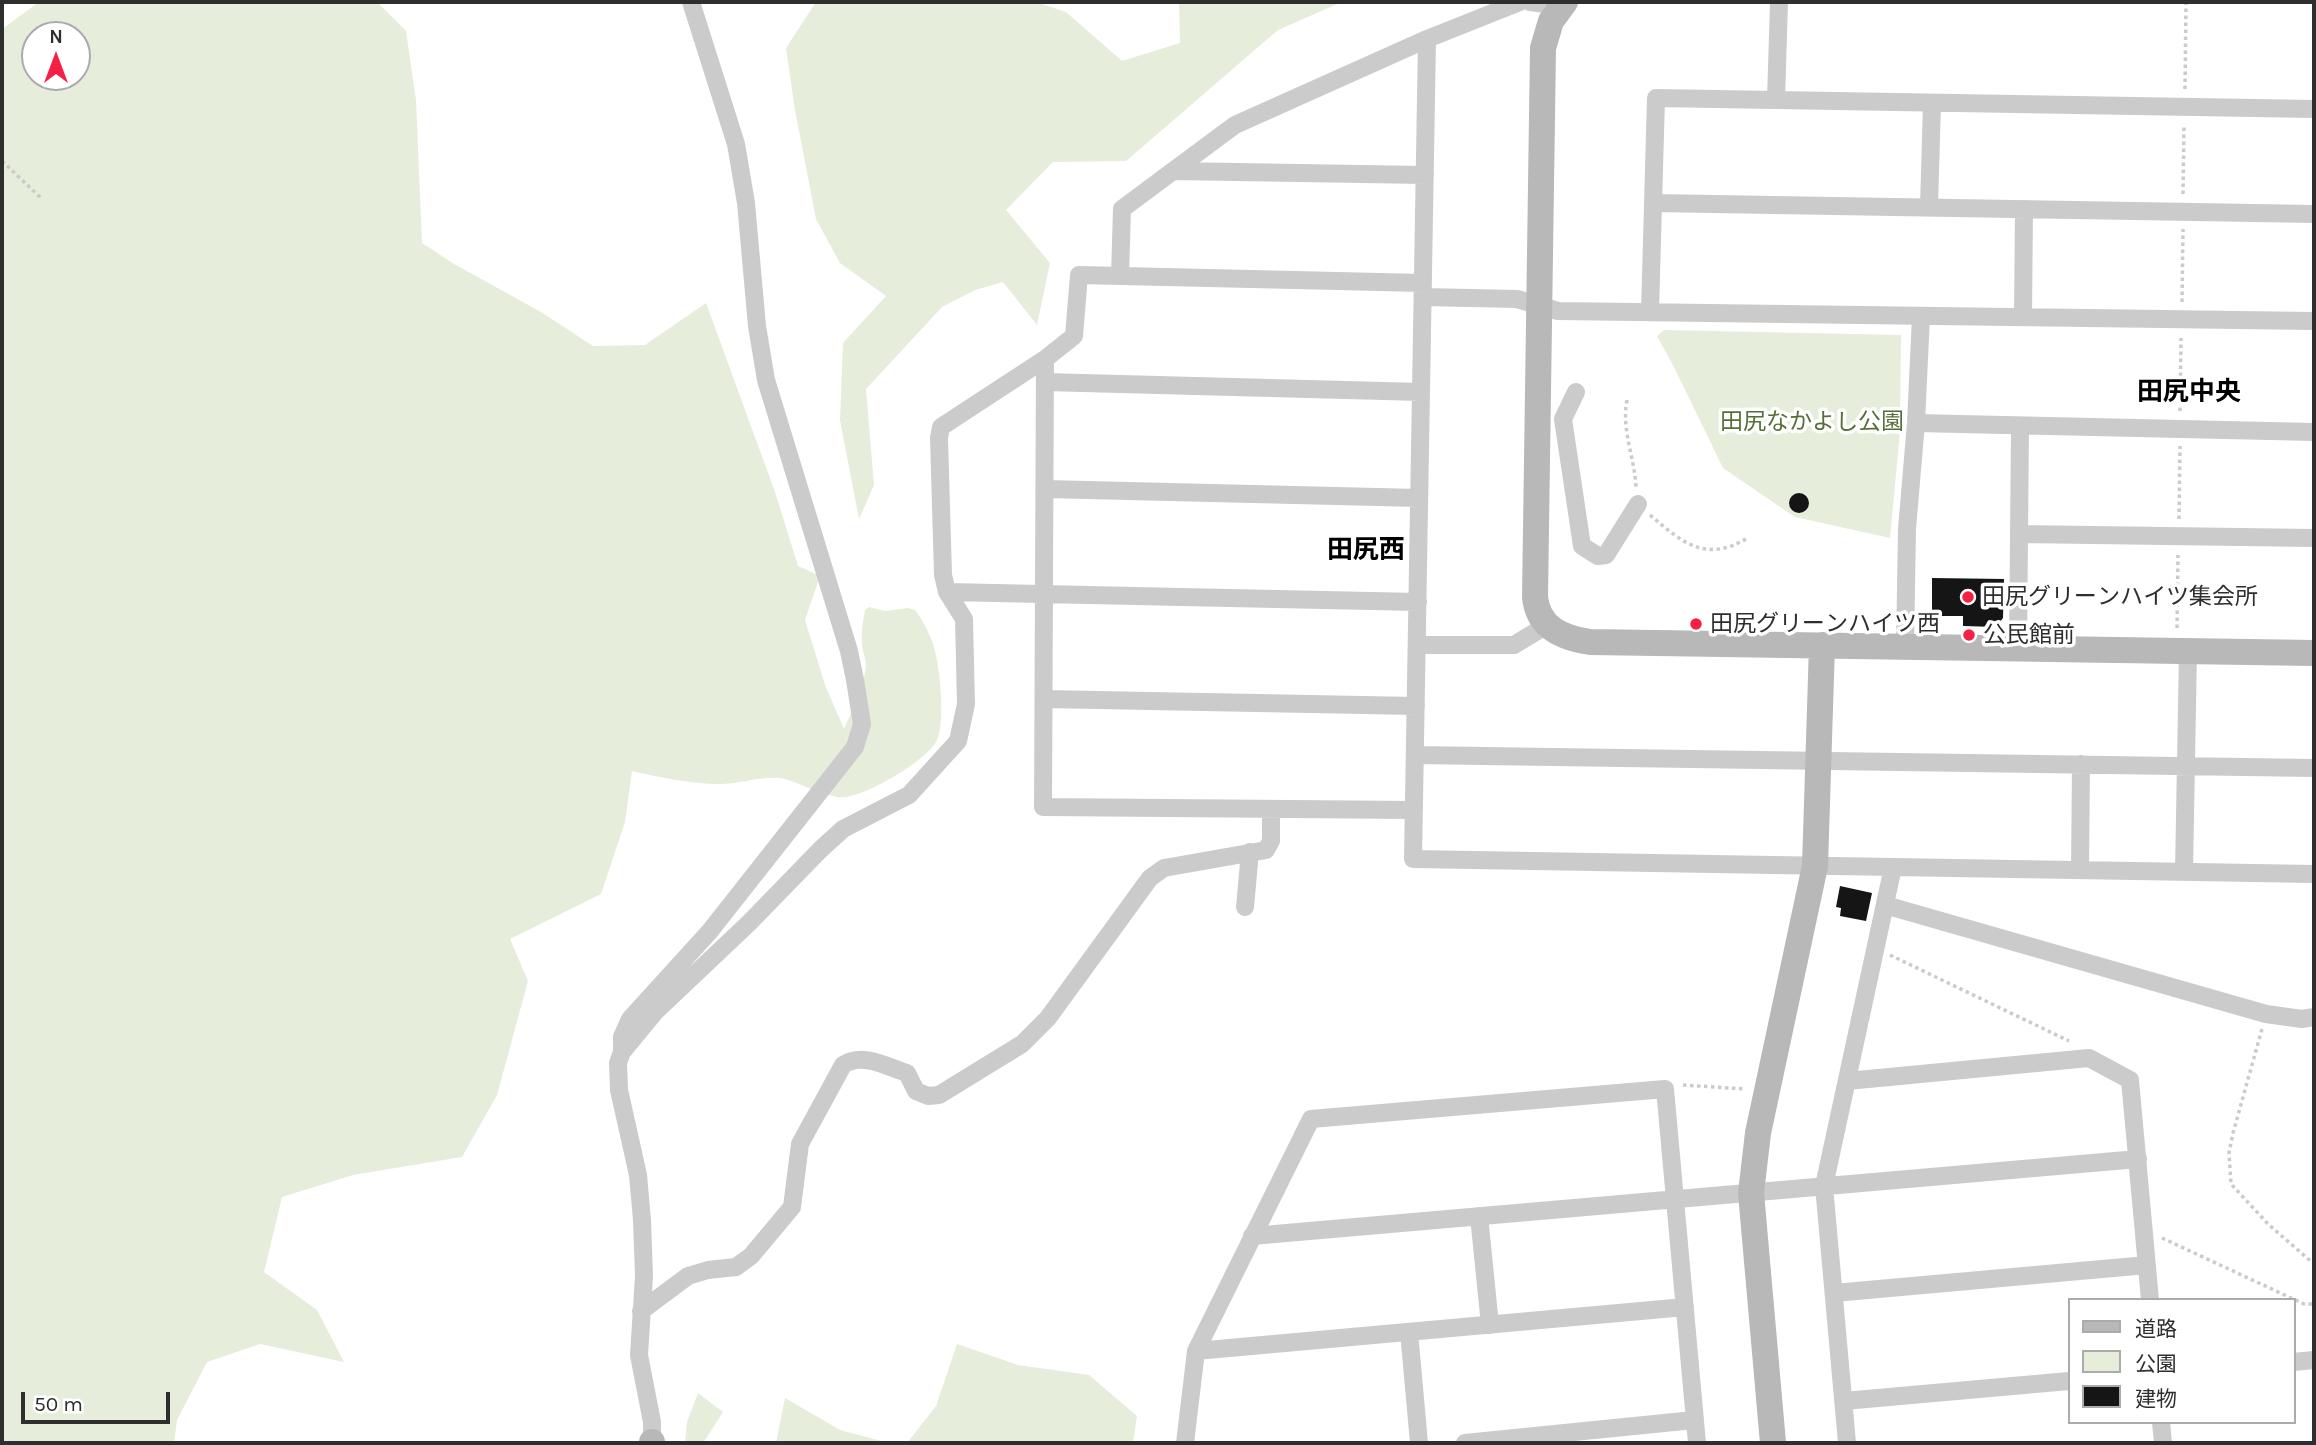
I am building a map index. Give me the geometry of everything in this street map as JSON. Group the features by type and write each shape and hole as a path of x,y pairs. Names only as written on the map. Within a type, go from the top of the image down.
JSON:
{"street":[{"path":"652,1443 652,1422 639,1355 644,1276 638,1175 617,1078 622,1037 630,1019 710,932 855,747 862,724 849,651 766,380 757,326 746,203 736,144 691,2"},
{"path":"1120,276 1122,209 1235,125 1427,39 1520,2"},
{"path":"1530,2 1562,4 1551,21 1544,48 1535,597 1538,610 1547,625 1565,637 1590,642 2314,653"},
{"path":"1776,100 1779,2"},
{"path":"1427,39 1413,859 2314,874"},
{"path":"1650,312 1656,98 2314,110"},
{"path":"1929,207 1932,103"},
{"path":"1173,171 1425,175"},
{"path":"1654,203 2314,214"},
{"path":"2023,317 2024,209"},
{"path":"622,1052 680,986 749,923 820,850 843,830 909,795 958,741 966,704 964,619 947,592 943,561 939,438 941,427 1045,359 1074,336 1079,275 1423,290 1517,299 1558,311 2314,321"},
{"path":"1905,647 1907,525 1916,423 1921,316"},
{"path":"1045,359 1044,807 1414,810"},
{"path":"1045,382 1421,392"},
{"path":"1576,392 1558,419 1582,546 1598,556 1606,555 1637,503"},
{"path":"1916,423 2314,432"},
{"path":"2018,648 2020,426"},
{"path":"1045,489 1419,498"},
{"path":"2019,534 2314,538"},
{"path":"947,592 1418,602"},
{"path":"1417,645 1514,645 1547,625"},
{"path":"1773,1443 1751,1193 1758,1133 1815,866 1822,645"},
{"path":"2184,872 2188,651"},
{"path":"1044,699 1416,706"},
{"path":"1415,755 2314,768"},
{"path":"2080,870 2081,764"},
{"path":"641,1311 688,1276 708,1270 736,1267 751,1256 792,1207 800,1144 844,1065 852,1059 860,1058 907,1073 916,1091 928,1096 939,1095 1022,1044 1048,1018 1150,878 1164,868 1266,850 1271,841 1271,809"},
{"path":"1245,907 1250,852"},
{"path":"1847,1443 1825,1186 1892,867"},
{"path":"1885,905 2266,1014 2302,1019 2314,1017"},
{"path":"1847,1082 2089,1058 2130,1080 2150,1298"},
{"path":"1185,1443 1196,1351 1311,1119 1665,1089 1696,1443"},
{"path":"1252,1236 2138,1159"},
{"path":"1479,1216 1490,1325"},
{"path":"1834,1293 2147,1265"},
{"path":"1196,1351 1685,1307"},
{"path":"1409,1332 1419,1443"},
{"path":"2295,1362 2314,1360"},
{"path":"1844,1401 2068,1381"},
{"path":"1465,1443 1695,1420"},
{"path":"2161,1424 2163,1443"}],"path":[{"path":"2,161 41,198"},
{"path":"1627,400 1624,419 1636,473 1637,503 1677,538 1696,548 1723,550 1749,537"},
{"path":"1876,948 2085,1049 2089,1058"},
{"path":"2266,1014 2233,1133 2229,1153 2231,1184 2268,1223 2314,1264"},
{"path":"1665,1089 1676,1085 1751,1090"},
{"path":"2144,1230 2291,1298"},
{"path":"2295,1300 2304,1304 2314,1304"}],"green space":[{"path":"39,2 377,2 406,31 416,100 422,243 454,264 541,312 593,346 645,345 706,303 775,492 798,566 820,576 805,620 825,685 844,729 865,673 862,631 865,610 869,607 885,611 908,608 915,610 926,628 936,656 940,681 939,734 930,750 920,759 881,784 846,797 833,796 777,778 716,784 632,771 625,822 601,894 510,939 528,981 497,1095 462,1157 353,1175 282,1197 264,1272 317,1310 344,1362 260,1344 207,1362 177,1420 174,1443 2,1443 2,29"},
{"path":"816,2 1036,2 1066,12 1122,61 1180,43 1179,2 1342,2 1278,30 1126,161 1053,162 1006,210 1050,263 1037,325 1003,282 975,290 942,307 866,389 874,485 859,519 840,420 843,343 886,296 840,263 816,219 786,48"},
{"name":"田尻なかよし公園","path":"1664,330 1901,335 1900,431 1890,538 1795,517 1723,468 1657,336"},
{"path":"957,1344 1018,1365 1089,1375 1137,1416 1133,1443 907,1443 936,1406"},
{"path":"698,1393 723,1412 703,1443 685,1443 687,1422"},
{"path":"785,1398 840,1430 889,1443 776,1443"}],"building":[{"path":"1799,493 1806,496 1809,503 1806,510 1799,513 1792,510 1789,503 1792,496"},
{"name":"田尻グリーンハイツ集会所","path":"1932,578 2004,579 2003,618 1996,627 1963,626 1963,616 1932,616"},
{"path":"1840,886 1872,893 1866,921 1840,916 1841,908 1836,907"}],"place":[{"name":"田尻グリーンハイツ集会所","path":"1968,597"},
{"name":"田尻グリーンハイツ西","path":"1696,624"},
{"name":"公民館前","path":"1969,635"}],"district":[{"name":"田尻中央","path":"2189,393"},
{"name":"田尻西","path":"1366,551"}]}
